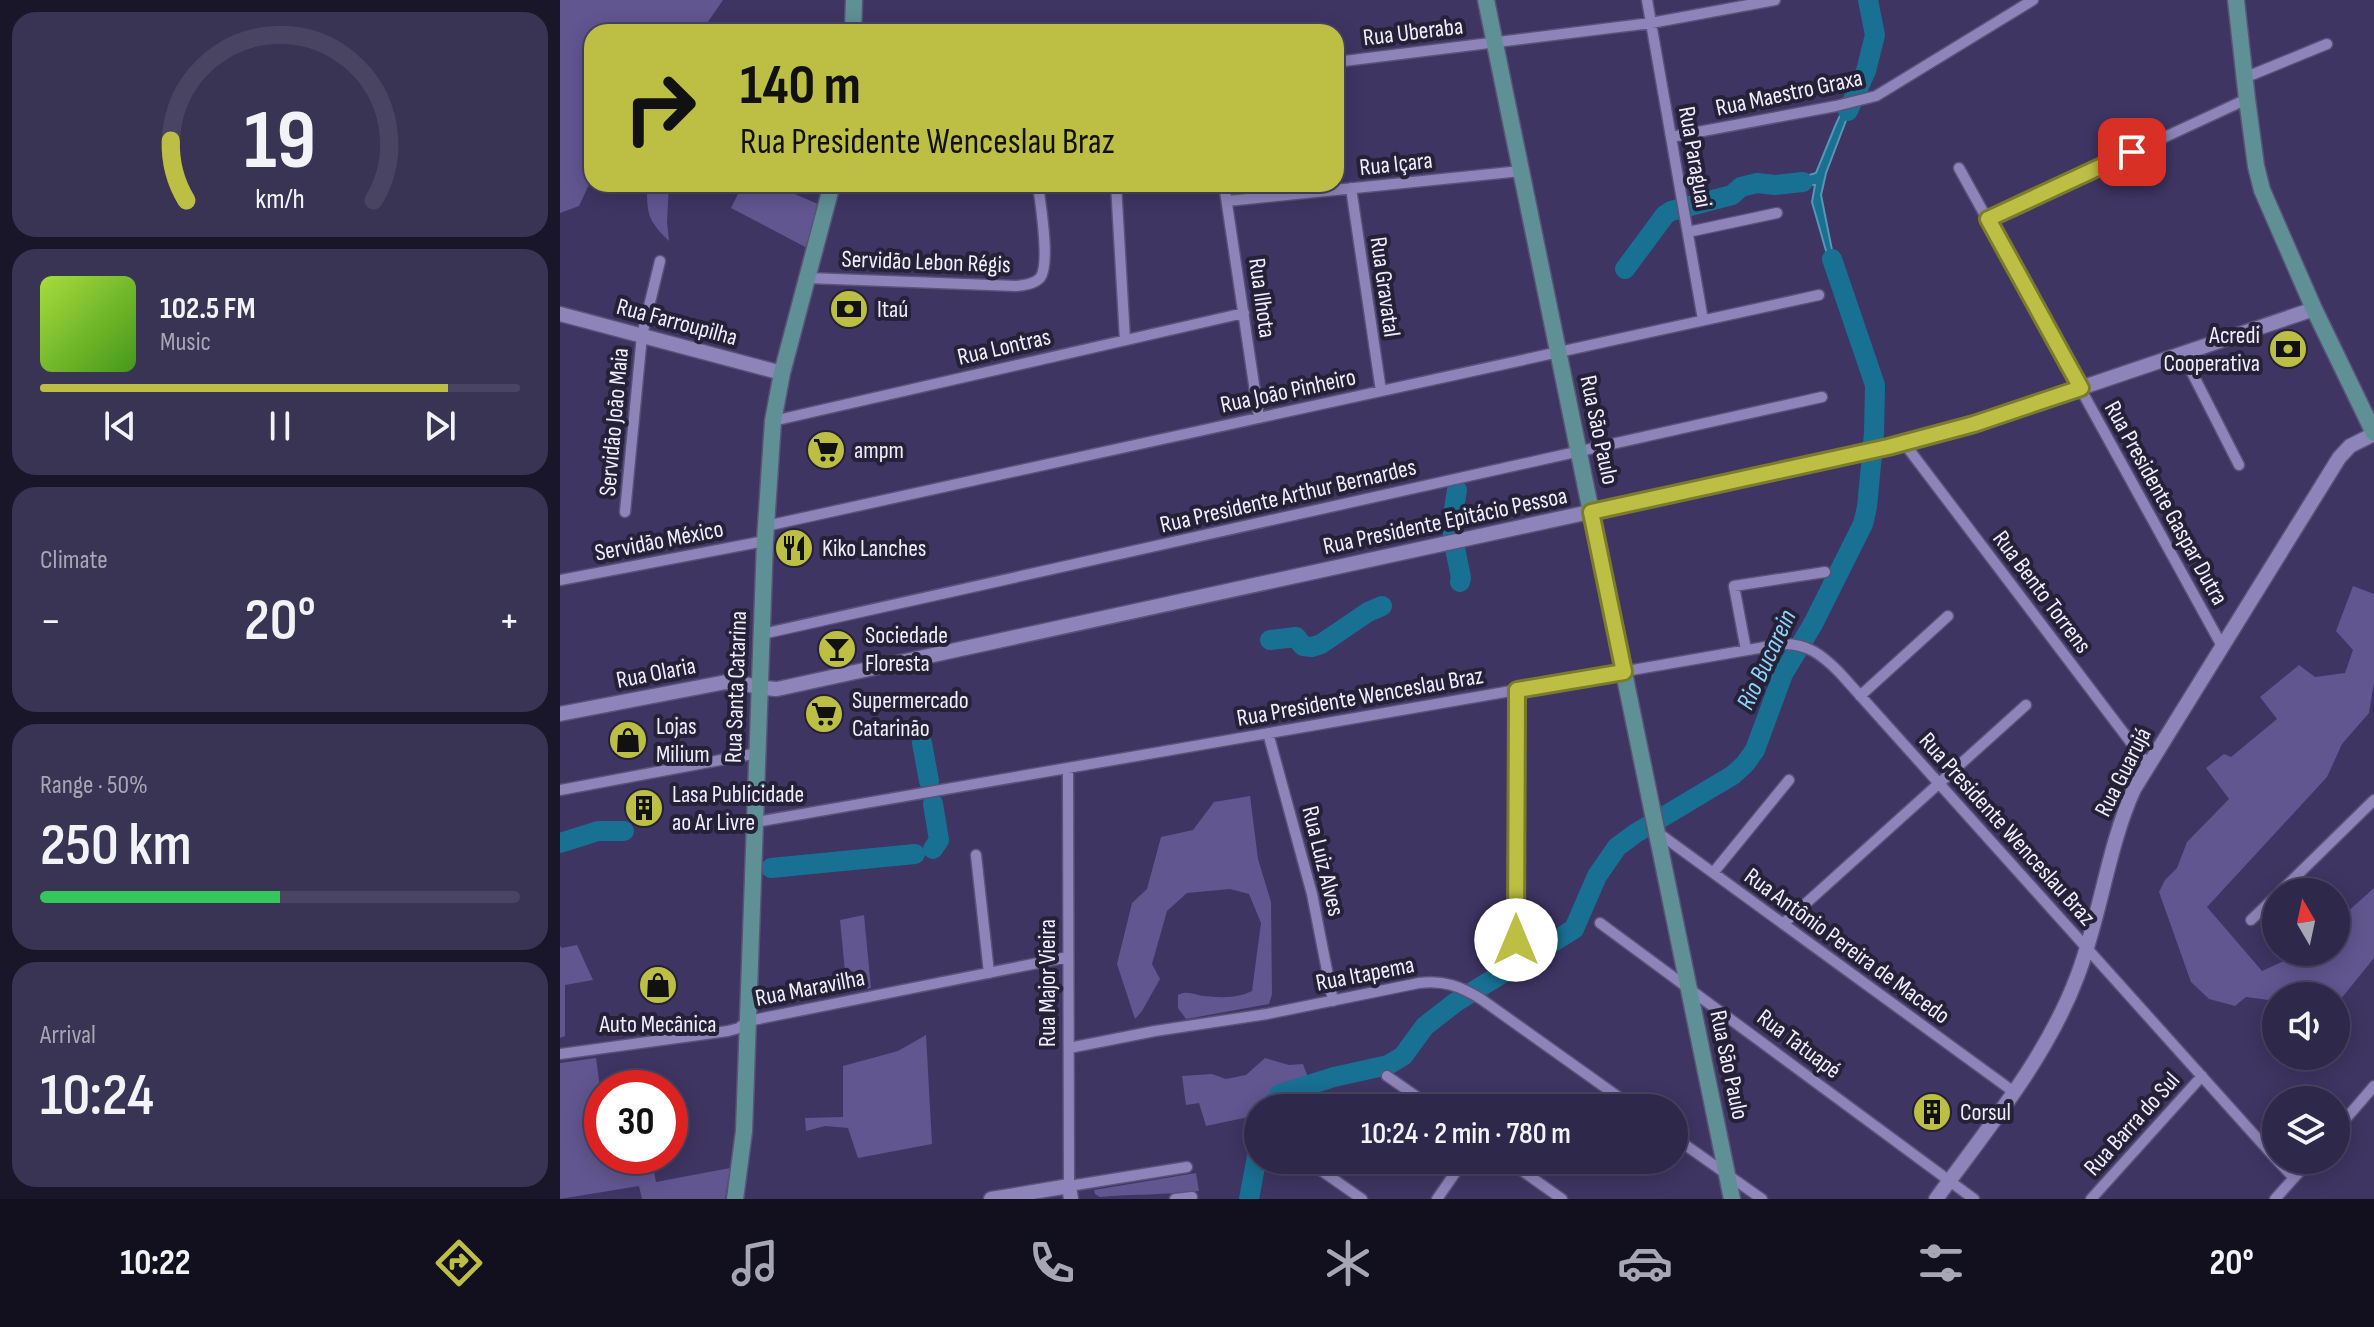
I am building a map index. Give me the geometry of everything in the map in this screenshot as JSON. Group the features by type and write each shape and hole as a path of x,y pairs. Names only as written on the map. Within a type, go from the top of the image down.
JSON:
{"main road":[{"path":"853,24 854,0"},
{"name":"Rua São Paulo","path":"1486,0 1732,1199"},
{"path":"2236,0 2256,166 2262,190 2374,434"},
{"name":"Rua Santa Catarina","path":"735,1199 744,1131 773,421 782,373 830,192"}],"street":[{"name":"Rua Paraguai","path":"1647,0 1703,320"},
{"name":"Rua Uberaba","path":"1344,61 1651,23 1775,0"},
{"name":"Rua Maestro Graxa","path":"1671,137 1864,100 1887,90 2033,0"},
{"path":"2244,78 2327,44"},
{"path":"1988,219 2247,99"},
{"name":"Rua Presidente Gaspar Dutra","path":"1959,168 2222,646"},
{"name":"Rua Içara","path":"1344,189 1521,171"},
{"name":"Rua Gravatal","path":"1351,188 1381,391"},
{"name":"Servidão Lebon Régis","path":"808,278 1016,286 1034,282 1040,278 1045,265 1039,192"},
{"path":"1116,192 1125,340"},
{"name":"Rua Ilhota","path":"1225,192 1259,418"},
{"name":"Rua Içara","path":"1227,201 1313,192"},
{"path":"1688,232 1777,213"},
{"name":"Servidão João Maia","path":"625,512 642,335 660,261"},
{"name":"Rua João Pinheiro","path":"766,534 1259,418 1819,295"},
{"name":"Rua Presidente Epitácio Pessoa","path":"760,686 777,689 1888,447 1974,424 2314,309"},
{"name":"Rua Lontras","path":"773,421 1244,313"},
{"name":"Rua Farroupilha","path":"560,314 782,373"},
{"path":"2183,355 2239,465"},
{"name":"Rua Presidente Arthur Bernardes","path":"762,634 1822,397"},
{"name":"Rua Guarujá","path":"1936,1199 2014,1092 2060,1016 2087,949 2122,816 2148,765 2339,458 2350,446 2374,434"},
{"name":"Rua Bento Torrens","path":"1904,443 2148,765"},
{"name":"Servidão México","path":"560,580 766,534"},
{"path":"1746,650 1734,586 1825,572"},
{"path":"1860,696 1948,616"},
{"name":"Rua Presidente Wenceslau Braz","path":"756,822 1746,650 1782,644 1802,646 1828,661 2262,1142"},
{"name":"Rua Olaria","path":"560,714 726,682 760,686"},
{"path":"1516,940 1517,690"},
{"path":"1783,924 2026,705"},
{"name":"Rua Luiz Alves","path":"1268,733 1312,894 1333,1001"},
{"path":"560,790 758,753"},
{"name":"Rua Major Vieira","path":"1068,768 1070,1192"},
{"path":"1713,873 1789,780"},
{"path":"2294,878 2374,800"},
{"name":"Rua Antônio Pereira de Macedo","path":"1655,824 1713,873 2014,1092"},
{"path":"976,855 989,973"},
{"path":"2251,920 2262,909"},
{"name":"Rua Tatuapé","path":"1600,923 1974,1199"},
{"name":"Rua Maravilha","path":"560,1054 728,1031 748,1021 1068,957"},
{"name":"Rua Itapema","path":"1069,1048 1440,981 1462,987 1481,999 1614,1094"},
{"path":"1387,1076 1413,1094"},
{"name":"Rua Barra do Sul","path":"2091,1199 2202,1076"},
{"path":"2350,1114 2374,1086"},
{"path":"1688,1147 1762,1199"},
{"path":"991,1199 1070,1192 1187,1167"},
{"path":"1326,1174 1362,1199"},
{"path":"1437,1199 1454,1174"},
{"path":"1527,1174 1562,1199"},
{"name":"Rua Presidente Wenceslau Braz","path":"2290,1174 2294,1178"},
{"path":"2275,1199 2298,1174"},
{"path":"1175,1199 1192,1197"}],"shaded area":[{"path":"560,0 723,0 706,24 584,24 586,192 579,206 560,213"},
{"path":"647,192 669,192 669,241 656,227 647,202"},
{"path":"739,192 790,192 820,205 809,249 731,208"},
{"path":"2353,586 2374,594 2374,682 2369,713 2342,744 2327,777 2207,907 2262,971 2273,966 2350,966 2350,909 2374,888 2374,958 2350,988 2350,982 2262,982 2262,999 2246,997 2235,1006 2209,999 2191,982 2159,892 2177,868 2187,842 2229,799 2206,768 2224,754 2231,757 2277,719 2260,697 2299,665 2315,677 2345,673 2353,650 2336,631"},
{"path":"1250,796 1258,859 1271,902 1272,994 1269,1004 1186,1019 1178,1008 1178,995 1229,997 1252,991 1261,923 1249,894 1230,889 1187,893 1167,911 1152,964 1160,979 1135,1019 1117,964 1132,903 1147,889 1161,837 1193,830 1214,802"},
{"path":"864,915 871,988 847,992 840,920"},
{"path":"577,945 593,980 565,985 565,1036 560,1038 560,946"},
{"path":"926,1035 932,1144 858,1158 848,1128 825,1126 806,1131 805,1118 843,1117 843,1066 898,1051"},
{"path":"596,1058 598,1070 584,1070 584,1174 654,1174 656,1182 730,1168 725,1199 642,1199 639,1186 560,1199 560,1063"},
{"path":"1265,1058 1289,1065 1303,1064 1309,1080 1271,1090 1269,1094 1244,1094 1244,1118 1206,1126 1199,1103 1186,1105 1182,1076 1212,1074 1226,1079 1246,1075"},
{"path":"1196,1173 1199,1191 1100,1197 1094,1190"}],"water":[{"path":"1862,0 1876,0 1879,34 1826,173 1821,195 1839,285 1835,282 1812,202 1815,185 1776,185 1816,173 1857,80 1865,52 1869,35"}],"waterway":[{"name":"Rio Bucarein","path":"1848,111 1866,71 1875,35 1868,0"},
{"path":"1625,269 1671,211 1732,195 1741,187 1757,183 1803,182"},
{"name":"Rio Bucarein","path":"1280,1094 1334,1077 1388,1065 1403,1056 1425,1026 1456,1002 1574,929 1597,876 1617,847 1733,775 1755,750 1783,674 1813,624 1863,524 1867,507 1875,385 1832,259"},
{"path":"1453,534 1457,490"},
{"path":"1455,548 1460,582"},
{"path":"1270,640 1296,637 1303,646 1312,647 1382,606"},
{"path":"922,743 929,781"},
{"path":"933,804 939,840 933,849"},
{"path":"560,843 598,831 624,831"},
{"path":"771,868 915,854"},
{"name":"Rio Bucarein","path":"1249,1199 1254,1174"}],"place":[{"name":"Itaú","path":"849,309"},
{"name":"Acredi Cooperativa","path":"2288,349"},
{"name":"ampm","path":"826,450"},
{"name":"Kiko Lanches","path":"794,548"},
{"name":"Sociedade Floresta","path":"837,649"},
{"name":"Supermercado Catarinão","path":"824,714"},
{"name":"Lojas Milium","path":"628,740"},
{"name":"Lasa Publicidade ao Ar Livre","path":"644,808"},
{"name":"Auto Mecânica","path":"658,985"},
{"name":"Corsul","path":"1932,1112"}],"route":[{"path":"1516,940 1517,690 1624,672 1591,512 1888,447 1974,424 2081,388 1988,219 2132,152"}]}
